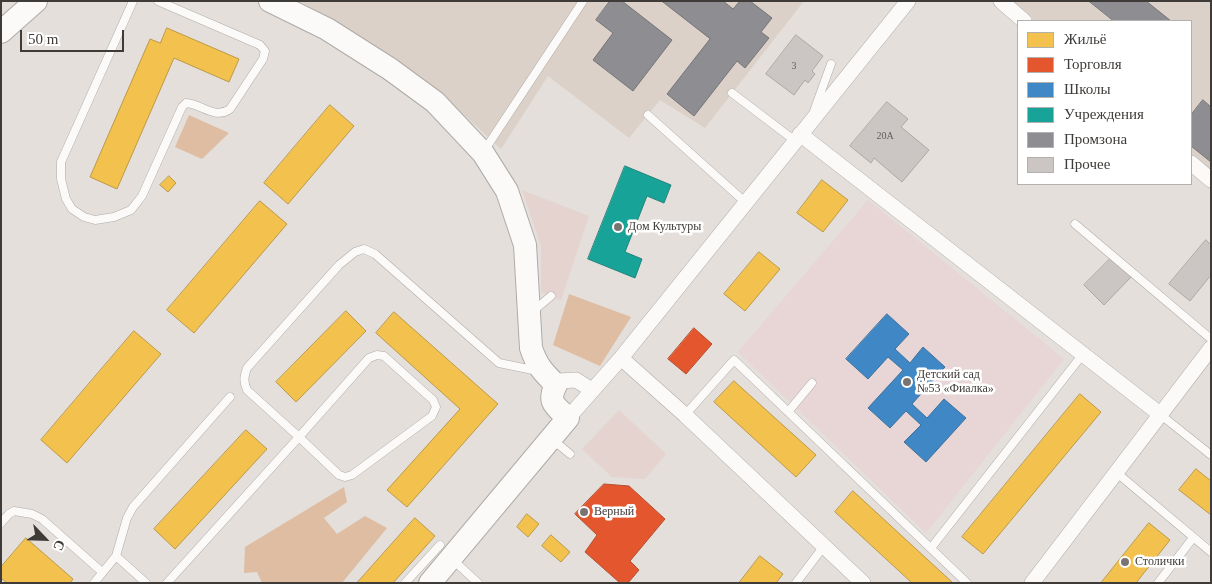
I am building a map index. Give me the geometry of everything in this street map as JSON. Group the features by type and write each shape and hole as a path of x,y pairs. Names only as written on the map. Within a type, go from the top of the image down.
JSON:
{"street":[{"path":"1,32 36,1"},
{"path":"270,1 312,15 327,29 390,69 435,102 483,153 507,191 525,245 532,348 536,362 549,378 553,404 568,418"},
{"path":"430,583 445,552 551,439 621,358 908,1"},
{"path":"1000,1 1023,20"},
{"path":"797,137 1161,415"},
{"path":"1192,164 1211,180"},
{"path":"1032,583 1211,348"},
{"path":"621,358 685,415 863,583"},
{"path":"549,378 559,381 576,380 592,390"}],"lane":[{"path":"133,1 61,162 61,179 66,198 72,209 84,217 94,220 114,217 131,210 142,196 182,107 186,103 192,103 216,113 224,114 230,109 263,59 265,51 260,46 158,1"},
{"path":"483,153 583,1"},
{"path":"811,120 831,64"},
{"path":"732,93 797,137"},
{"path":"648,114 745,202"},
{"path":"1076,224 1211,339"},
{"path":"168,583 298,437 369,358 377,355 384,356 433,400 436,407 432,416 352,475 345,478 339,475 298,437 247,390 244,384 247,368 339,265 354,252 364,249 375,254 499,363 549,378"},
{"path":"530,313 551,296"},
{"path":"931,548 1083,354"},
{"path":"685,415 734,360 967,583"},
{"path":"788,412 812,383"},
{"path":"94,583 116,556 127,518 132,508 230,397"},
{"path":"1161,415 1211,455"},
{"path":"551,439 570,454"},
{"path":"1117,473 1211,552"},
{"path":"1,523 14,510 32,514 42,519 102,572"},
{"path":"1158,583 1193,538"},
{"path":"796,583 824,546"},
{"path":"405,583 445,552 478,583"},
{"path":"116,556 146,583"}],"shaded area":[{"path":"299,1 804,1 705,128 660,100 629,138 548,76 501,149 449,101 341,25"},
{"path":"1006,1 1211,1 1211,175 1192,160 1192,20 1025,20"},
{"path":"189,115 229,133 202,159 175,147"},
{"path":"522,190 589,216 561,300 541,292 541,246"},
{"name":"Детский сад №53 «Фиалка»","path":"868,200 1064,359 926,533 738,352"},
{"path":"569,294 631,317 600,366 553,345"},
{"path":"619,410 666,454 645,479 612,477 582,449"},
{"path":"344,487 347,502 324,518 337,534 365,516 387,528 342,583 262,583 257,572 244,573 245,547"}],"building: Жильё":[{"path":"167,28 239,59 229,82 174,58 117,189 90,177 150,39 160,43"},
{"path":"330,105 354,126 288,204 264,183"},
{"path":"169,176 176,183 168,192 160,185"},
{"path":"822,180 848,200 823,232 797,213"},
{"path":"260,201 287,224 194,333 167,310"},
{"path":"759,252 780,269 745,311 724,294"},
{"path":"346,311 366,331 296,402 276,382"},
{"path":"394,312 498,404 407,507 387,490 460,409 376,333"},
{"path":"134,331 161,354 67,463 41,440"},
{"path":"734,381 816,455 796,477 714,402"},
{"path":"1080,394 1101,412 983,554 962,537"},
{"path":"246,430 267,449 175,549 154,529"},
{"path":"1196,469 1211,481 1211,515 1179,490"},
{"path":"853,491 953,583 912,583 835,512"},
{"path":"527,514 539,524 528,537 517,527"},
{"path":"415,518 435,536 393,583 357,583"},
{"path":"1149,523 1170,540 1136,583 1101,583"},
{"path":"551,535 570,552 561,562 542,546"},
{"path":"26,538 73,579 70,583 7,583 1,578 1,567"},
{"path":"760,556 783,574 776,583 739,583"}],"building: Торговля":[{"path":"694,328 712,344 686,374 668,359"},
{"path":"604,484 629,486 665,519 630,561 639,570 628,583 620,583 585,552 597,535 575,514"}],"building: Школы":[{"path":"887,314 909,334 895,349 910,363 923,347 945,367 912,404 927,418 944,399 966,418 926,462 904,442 921,425 906,411 890,428 868,408 903,370 888,357 868,379 846,359"}],"building: Учреждения":[{"name":"Дом Культуры","path":"625,166 671,185 664,203 647,196 625,252 642,259 635,278 588,259"}],"building: Промзона":[{"path":"610,1 622,1 672,40 633,91 593,60 613,33 596,20"},
{"path":"662,1 723,1 733,9 740,1 750,1 772,18 761,32 769,38 745,68 737,61 694,116 667,94 710,39"},
{"path":"1089,1 1146,1 1170,20 1113,20"},
{"path":"1203,100 1211,107 1211,162 1192,147 1192,114"}],"building: Прочее":[{"path":"796,35 823,56 812,71 815,74 808,83 805,80 794,95 766,74"},
{"path":"887,102 908,119 901,127 929,150 902,182 874,158 871,163 850,146"},
{"path":"1206,240 1211,245 1211,275 1190,301 1169,284"},
{"path":"1111,258 1131,277 1104,305 1084,285"}],"place":[{"name":"Дом Культуры","path":"618,227"},
{"name":"Детский сад №53 «Фиалка»","path":"907,382"},
{"name":"Верный","path":"584,512"},
{"name":"Столички","path":"1125,562"}]}
